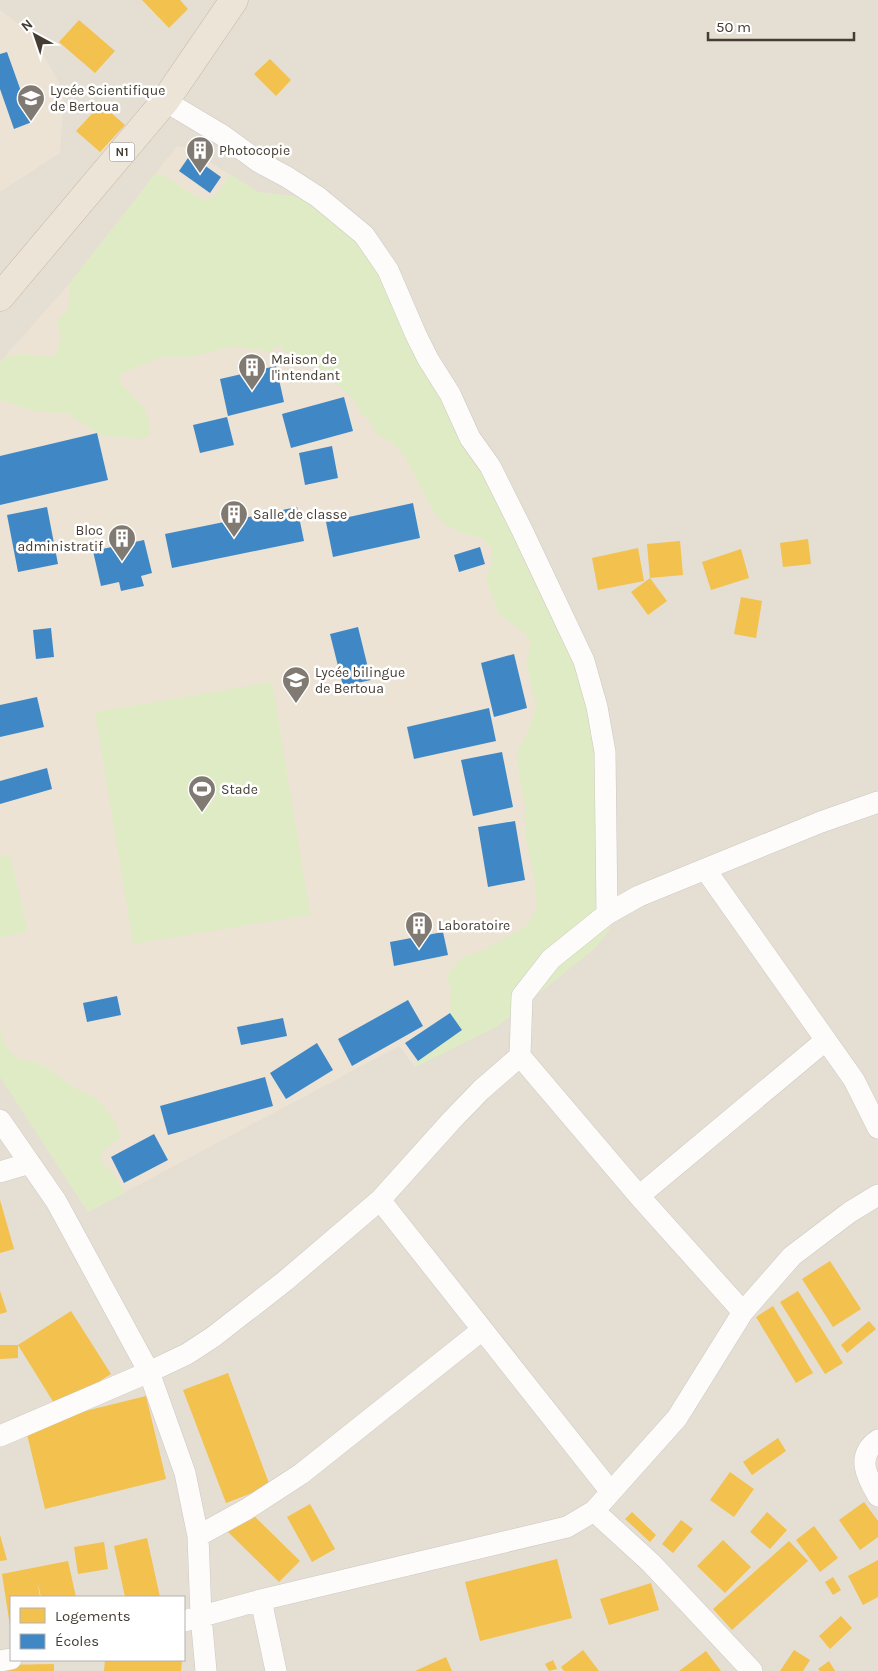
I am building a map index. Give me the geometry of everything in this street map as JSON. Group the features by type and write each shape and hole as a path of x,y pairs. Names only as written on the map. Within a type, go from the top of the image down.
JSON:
{"highway":[{"name":"N1","path":"0,297 165,101 234,0"}],"street":[{"path":"165,101 222,135 260,162 287,177 324,202 364,235 388,270 428,359 450,394 470,438 490,466 584,661 597,707 605,752 607,914"},
{"path":"743,1312 639,1196 520,1056 522,996 551,959 607,914 639,896 820,822 878,802"},
{"path":"705,869 854,1080 878,1128"},
{"path":"639,1196 826,1040"},
{"path":"0,1436 149,1372 187,1354 213,1337 285,1281 380,1200 481,1090 520,1056"},
{"path":"0,1120 56,1201 149,1372 185,1473 198,1536 192,1619 206,1671"},
{"path":"0,1172 30,1163"},
{"path":"192,1619 262,1600 567,1527 594,1511 677,1418 743,1312 792,1256 850,1212 878,1196"},
{"path":"380,1200 611,1492"},
{"path":"198,1536 247,1509 301,1474 482,1330"},
{"path":"878,1440 865,1456 866,1474 878,1496"},
{"path":"594,1511 651,1563 752,1671"},
{"path":"262,1600 276,1671"}],"shaded area":[{"path":"0,0 878,0 878,1671 0,1671"},
{"name":"Lycée Scientifique de Bertoua","path":"0,10 31,34 64,91 60,153 0,192"},
{"name":"Lycée bilingue de Bertoua","path":"177,146 187,148 258,192 307,198 502,496 604,888 609,930 594,949 498,1026 415,1067 399,1046 88,1212 0,1077 0,362 69,284"}],"green space":[{"path":"156,173 172,180 191,194 207,200 217,194 230,174 258,192 307,198 363,239 582,667 602,741 604,888 609,930 594,949 498,1026 415,1067 418,1061 461,1030 450,1013 451,990 446,976 462,957 484,950 527,925 537,908 534,873 526,840 525,806 517,750 525,738 536,709 526,663 531,644 525,633 498,613 486,579 492,562 491,548 482,538 462,533 442,523 433,511 404,455 392,443 376,433 368,418 361,414 354,399 316,366 303,364 276,345 270,352 234,346 187,358 160,358 122,373 119,381 144,408 148,417 150,435 141,439 105,436 97,433 67,413 38,412 0,400 0,363 6,356 25,354 54,357 61,339 57,321 69,307 69,284"},
{"name":"Stade","path":"272,682 310,915 133,944 95,712"},
{"path":"10,855 28,931 0,938 0,857"},
{"path":"0,1026 5,1045 15,1056 47,1068 75,1088 93,1097 111,1115 117,1126 120,1138 103,1150 101,1162 113,1173 125,1193 88,1212 0,1077"}],"building: Logements":[{"path":"142,0 180,0 188,9 169,28"},
{"path":"79,20 115,51 95,73 59,42"},
{"path":"270,59 291,80 276,96 254,74"},
{"path":"101,104 125,125 100,152 76,131"},
{"path":"808,539 811,564 783,567 780,543"},
{"path":"680,541 683,575 650,578 647,544"},
{"path":"638,548 644,581 598,590 592,558"},
{"path":"741,549 749,578 711,590 702,562"},
{"path":"650,578 667,601 648,615 631,592"},
{"path":"741,597 762,601 756,638 734,634"},
{"path":"0,1200 14,1249 0,1253"},
{"path":"830,1261 861,1309 833,1327 802,1279"},
{"path":"0,1291 7,1312 0,1314"},
{"path":"798,1291 843,1363 825,1374 780,1302"},
{"path":"773,1306 813,1373 796,1383 756,1317"},
{"path":"71,1311 111,1374 57,1408 18,1345"},
{"path":"869,1321 876,1329 847,1353 841,1345"},
{"path":"0,1345 18,1345 18,1358 0,1359"},
{"path":"228,1373 270,1486 226,1503 183,1390"},
{"path":"146,1396 166,1479 45,1509 25,1426"},
{"path":"778,1438 786,1451 752,1475 743,1462"},
{"path":"730,1472 754,1489 734,1517 710,1500"},
{"path":"864,1502 878,1521 878,1537 860,1550 839,1520"},
{"path":"310,1504 335,1549 312,1562 287,1517"},
{"path":"247,1509 300,1561 279,1582 226,1530"},
{"path":"632,1512 656,1535 650,1542 625,1519"},
{"path":"767,1512 787,1530 770,1549 750,1532"},
{"path":"681,1520 693,1529 673,1553 662,1544"},
{"path":"814,1526 838,1558 820,1572 796,1540"},
{"path":"0,1535 7,1560 0,1561"},
{"path":"147,1538 160,1596 125,1596 114,1546"},
{"path":"723,1540 751,1567 725,1593 697,1566"},
{"path":"789,1541 808,1561 732,1630 713,1609"},
{"path":"104,1542 108,1569 78,1574 74,1547"},
{"path":"557,1559 572,1618 480,1641 465,1582"},
{"path":"878,1560 878,1597 863,1605 848,1576"},
{"path":"68,1561 76,1596 41,1596 37,1580 40,1596 10,1596 10,1626 2,1574"},
{"path":"833,1577 841,1590 833,1595 825,1582"},
{"path":"651,1583 659,1610 609,1625 600,1599"},
{"path":"841,1616 852,1628 830,1649 819,1636"},
{"path":"583,1650 599,1671 564,1671 561,1667"},
{"path":"794,1650 810,1660 803,1671 780,1671"},
{"path":"706,1651 721,1671 679,1671"},
{"path":"446,1657 452,1671 415,1671"},
{"path":"553,1660 557,1669 549,1671 545,1664"},
{"path":"105,1661 182,1661 181,1671 104,1671"},
{"path":"829,1661 835,1671 820,1671 818,1669"},
{"path":"54,1664 54,1671 0,1671 0,1665"}],"building: Écoles":[{"path":"7,52 32,122 14,129 0,89 0,54"},
{"name":"Photocopie","path":"190,155 221,177 210,193 179,171"},
{"name":"Maison de l'intendant","path":"276,366 284,402 228,416 220,379"},
{"path":"344,397 353,431 291,448 282,414"},
{"path":"227,417 234,445 200,453 193,425"},
{"path":"97,433 108,480 0,505 0,456"},
{"path":"332,446 338,478 305,485 299,453"},
{"path":"413,503 420,538 333,557 326,522"},
{"path":"47,507 58,564 18,572 7,515"},
{"name":"Salle de classe","path":"297,507 304,541 172,568 165,534"},
{"name":"Bloc administratif","path":"144,540 152,573 141,576 144,586 121,591 119,582 101,586 93,551"},
{"path":"480,547 485,564 459,572 454,555"},
{"path":"358,627 371,680 343,686 330,634"},
{"path":"51,628 54,657 36,659 33,630"},
{"path":"514,654 527,708 494,717 481,663"},
{"path":"37,697 44,727 0,737 0,705"},
{"path":"489,708 496,741 414,759 407,727"},
{"path":"502,752 513,807 473,816 461,760"},
{"path":"47,768 52,789 0,804 0,781"},
{"path":"515,821 525,880 488,887 478,827"},
{"name":"Laboratoire","path":"443,932 448,955 394,966 390,942"},
{"path":"117,996 121,1015 87,1022 83,1003"},
{"path":"408,1000 423,1026 352,1066 338,1039"},
{"path":"450,1013 462,1030 418,1061 405,1043"},
{"path":"283,1018 287,1036 241,1045 237,1027"},
{"path":"317,1043 333,1070 286,1099 270,1073"},
{"path":"265,1077 273,1106 168,1135 160,1106"},
{"path":"154,1134 168,1160 124,1183 111,1157"}],"place":[{"name":"Lycée Scientifique de Bertoua","path":"31,122"},
{"name":"Photocopie","path":"200,174"},
{"name":"Maison de l'intendant","path":"252,391"},
{"name":"Salle de classe","path":"234,538"},
{"name":"Bloc administratif","path":"122,562"},
{"name":"Lycée bilingue de Bertoua","path":"296,704"},
{"name":"Stade","path":"202,813"},
{"name":"Laboratoire","path":"419,949"}]}
